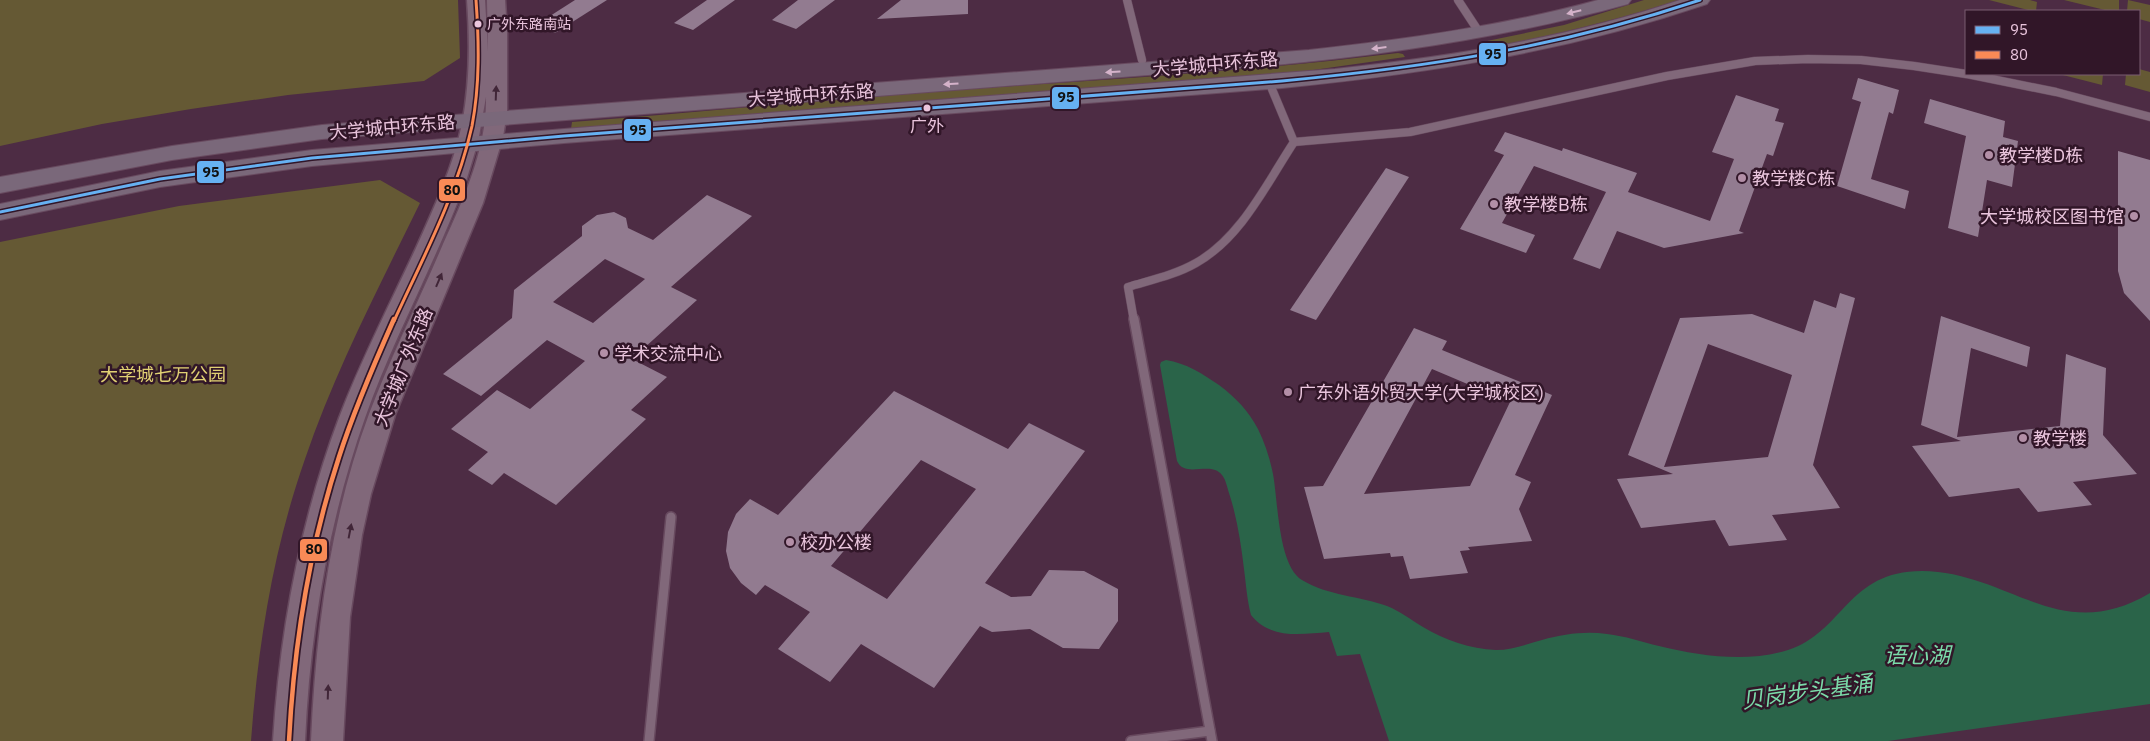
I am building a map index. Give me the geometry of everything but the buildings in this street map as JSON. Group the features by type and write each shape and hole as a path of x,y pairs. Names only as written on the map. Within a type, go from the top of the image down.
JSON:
{"main road":[{"name":"大学城中环东路","path":"0,186 172,153 270,138 340,130 1264,60 1411,44 1546,19 1621,0"},
{"name":"大学城中环东路","path":"0,212 101,190 204,172 312,158 1269,82 1425,65 1484,56 1608,29 1700,0"},
{"path":"1473,33 1474,48 1484,56"},
{"path":"1411,44 1418,51 1425,65"}],"street":[{"name":"大学城广外东路","path":"476,0 479,37 476,105 484,120"},
{"name":"大学城广外东路","path":"327,741 328,689 334,628 345,555 364,474 382,416 401,366 476,194 478,144 498,45 496,0"},
{"name":"大学城广外东路","path":"289,741 291,699 303,609 322,513 335,469 372,367 451,196 478,144"}],"lane":[{"path":"1127,0 1142,60"},
{"path":"1458,0 1473,33"},
{"path":"1294,142 1410,132 1688,70 1755,61 1809,58 1846,59 1926,67 1965,74"},
{"path":"1972,75 2056,92 2150,118"},
{"path":"1269,82 1294,142"},
{"path":"1131,741 1211,736 1128,286 1178,271 1200,261 1218,248 1235,229 1294,142"},
{"path":"649,741 671,517"}],"green space":[{"path":"0,0 458,0 460,58 424,81 288,95 191,109 102,124 0,146"},
{"path":"1644,0 1679,0 1562,32 1490,48 1485,45 1487,41 1564,25"},
{"path":"1989,0 2030,0 2037,2 2036,10 2028,10"},
{"path":"2064,0 2119,0 2119,10 2105,10"},
{"path":"2128,0 2150,5 2150,22 2140,19 2140,10 2127,10"},
{"path":"1403,54 1405,57 1271,76 571,129 572,122 1227,70"},
{"path":"2140,69 2150,72 2150,92 2125,85 2126,75 2140,75"},
{"path":"2063,75 2103,75 2102,85"},
{"name":"大学城七万公园","path":"380,180 420,203 344,361 317,426 294,493 284,528 269,598 258,669 251,741 0,741 0,242 179,206"}],"water":[{"name":"语心湖","path":"1166,360 1187,366 1219,385 1241,405 1254,422 1263,440 1273,474 1280,532 1288,561 1294,572 1302,580 1333,593 1392,608 1431,632 1449,640 1477,648 1502,650 1558,636 1591,633 1620,636 1675,650 1724,657 1772,654 1788,650 1807,641 1822,630 1861,591 1877,581 1897,574 1922,571 1953,574 1982,582 2035,603 2062,610 2089,612 2118,608 2150,593 2150,704 1888,741 1389,741 1360,654 1337,656 1329,632 1287,634 1277,632 1259,623 1251,615 1242,550 1232,502 1224,479 1217,471 1211,469 1186,469 1177,461 1160,365 1161,362"}],"transit line":[{"name":"80","path":"289,741 291,700 301,618 316,537 327,497 352,418 379,353 443,213 457,178 468,142 478,79 476,0"},
{"name":"95","path":"0,212 160,179 312,158 564,136 1282,81 1388,70 1441,63 1546,44 1598,32 1700,0"}],"place":[{"name":"广外东路南站","path":"478,24"},
{"name":"广外","path":"927,108"},
{"name":"教学楼D栋","path":"1989,155"},
{"name":"教学楼C栋","path":"1742,178"},
{"name":"教学楼B栋","path":"1494,204"},
{"name":"大学城校区图书馆","path":"2134,216"},
{"name":"学术交流中心","path":"604,353"},
{"name":"广东外语外贸大学(大学城校区)","path":"1288,392"},
{"name":"教学楼","path":"2023,438"},
{"name":"校办公楼","path":"790,542"}],"water label":[{"name":"贝岗步头基涌","path":"1807,691"}]}
